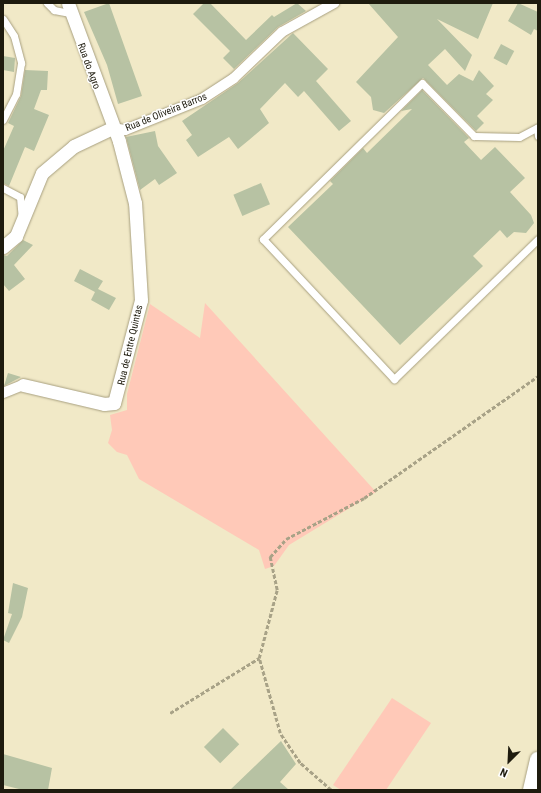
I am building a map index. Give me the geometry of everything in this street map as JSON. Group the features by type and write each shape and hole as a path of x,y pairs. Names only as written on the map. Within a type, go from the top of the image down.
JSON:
{"street":[{"name":"Rua de Oliveira Barros","path":"112,128 125,130 202,99 234,78 282,32 334,3"},
{"name":"Rua do Agro","path":"68,8 112,128"},
{"path":"3,247 16,236 42,172 74,146 112,128"},
{"name":"Rua de Entre Quintas","path":"3,393 23,385 104,404 114,403 118,397 141,300 135,202 112,128"},
{"path":"531,790 538,760"}],"lane":[{"path":"47,3 54,10 68,8"},
{"path":"3,18 14,36 21,63 16,94 3,120"},
{"path":"538,136 537,127 519,137 474,136 422,83 264,239 394,379 538,240"},
{"path":"3,188 20,197 19,213 23,221"}],"path":[{"path":"331,790 300,763 280,733 259,658 277,590 270,557 286,539 364,498 538,376"},
{"path":"170,713 259,658"}],"shaded area":[{"path":"205,303 376,492 289,545 274,566 265,569 259,550 139,479 127,455 117,452 108,443 112,430 110,415 127,410 127,394 150,304 200,338"},
{"path":"392,698 431,723 386,790 341,790 333,785"}],"building":[{"path":"109,3 142,96 118,104 107,65 84,12"},
{"path":"204,3 210,3 246,40 272,15 274,17 297,3 306,11 278,27 234,69 223,58 230,51 193,14"},
{"path":"368,3 493,3 478,39 437,19 472,55 465,71 445,49 428,65 447,85 459,74 473,81 479,70 494,86 486,94 493,100 477,116 484,123 476,131 423,78 384,113 373,110 371,97 356,82 398,37"},
{"path":"518,3 538,12 538,31 534,29 531,35 508,21"},
{"path":"293,33 328,69 316,81 351,121 339,131 304,91 298,97 285,83 260,109 269,123 238,149 229,137 198,157 186,140 192,135 182,121 238,83"},
{"path":"501,44 514,51 507,65 493,58"},
{"path":"3,56 15,58 14,72 3,70"},
{"path":"25,70 48,71 47,90 41,90 34,109 49,115 34,151 25,147 9,186 3,183 3,151 14,126 8,123 21,96"},
{"path":"422,90 469,138 464,142 481,160 495,147 525,178 510,192 531,215 534,223 526,233 514,232 507,238 500,230 473,256 483,266 400,345 288,227 333,184 330,181 363,148 367,153 412,109 401,111"},
{"path":"155,131 158,146 177,173 159,185 155,179 140,190 126,137"},
{"path":"261,183 270,204 242,216 233,195"},
{"path":"23,240 33,245 14,265 25,279 9,291 3,284 3,255 7,256"},
{"path":"80,269 103,281 98,289 116,298 109,310 91,300 95,292 74,281"},
{"path":"8,373 21,377 4,386"},
{"path":"13,583 28,588 22,617 9,643 3,640 12,614 8,613"},
{"path":"223,728 239,744 220,763 204,747"},
{"path":"281,741 296,764 280,782 289,790 230,790"},
{"path":"3,754 52,768 48,790 23,790 3,785"}]}
